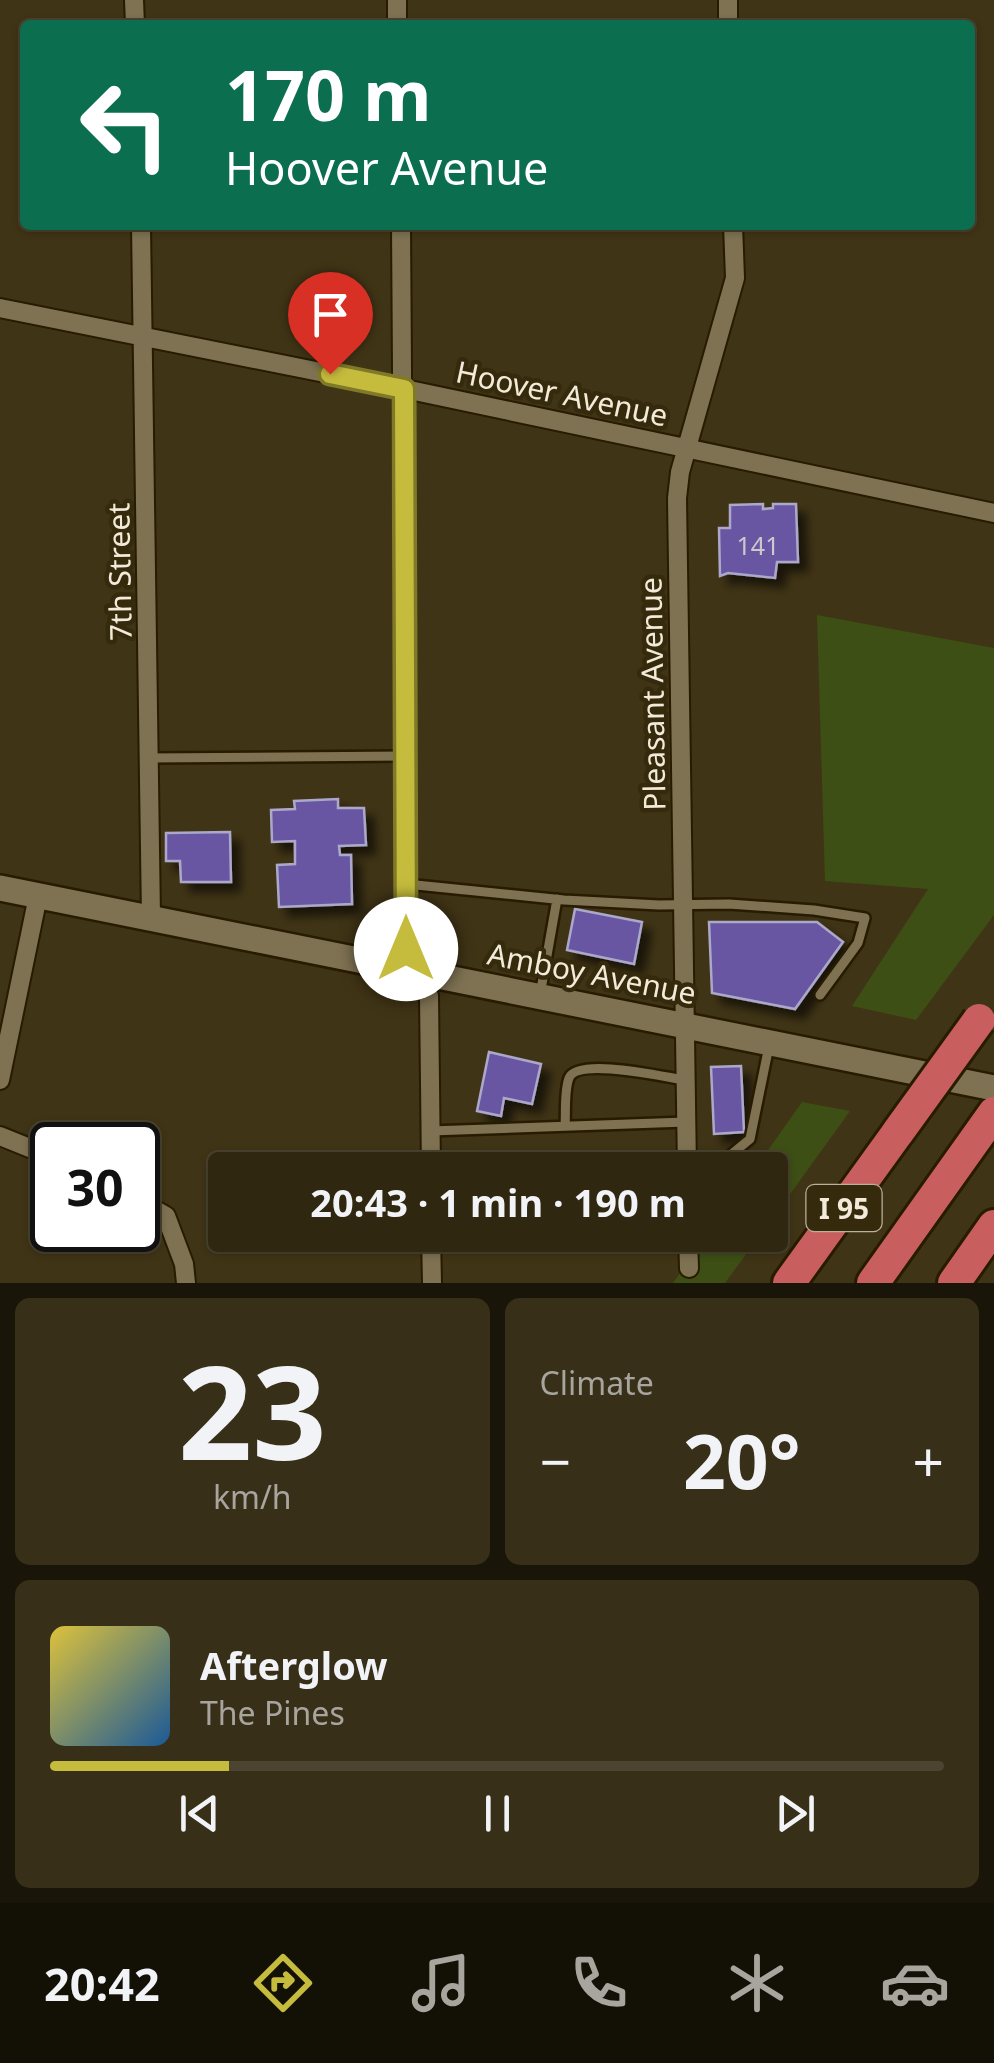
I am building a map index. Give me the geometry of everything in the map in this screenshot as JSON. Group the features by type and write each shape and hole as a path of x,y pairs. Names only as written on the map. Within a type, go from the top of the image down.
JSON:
{"highway":[{"name":"I 95","path":"789,1283 986,1010"},
{"name":"I 95","path":"873,1283 994,1112"},
{"path":"954,1283 994,1226"}],"street":[{"name":"7th Street","path":"141,230 151,918"},
{"path":"401,230 406,949 429,996 431,1152"},
{"name":"Pleasant Avenue","path":"686,1152 677,498 687,447 735,278 733,230"},
{"name":"Hoover Avenue","path":"0,308 994,513"},
{"name":"Amboy Avenue","path":"0,888 994,1088"},
{"path":"0,1080 38,896"},
{"path":"0,1136 30,1148"},
{"path":"160,1213 166,1216 181,1255 186,1283"},
{"path":"431,1252 432,1283"},
{"path":"688,1252 688,1268"}],"lane":[{"path":"149,758 406,756"},
{"path":"406,884 557,899 814,910 865,918 858,943 820,995"},
{"path":"540,996 557,899"},
{"path":"734,1152 750,1139 769,1043"},
{"path":"565,1126 569,1078 577,1070 593,1067 685,1080"},
{"path":"430,1130 686,1122"}],"green space":[{"path":"817,615 994,648 994,915 916,1020 852,1006 928,889 825,881"},
{"path":"802,1102 850,1111 788,1197 788,1152 767,1152"},
{"path":"695,1252 748,1252 725,1283 673,1283"}],"building":[{"path":"763,504 763,509 773,508 773,504 796,504 798,562 777,562 775,578 728,573 720,576 719,528 730,528 730,505"},
{"path":"338,799 338,808 364,808 366,845 339,846 340,855 351,855 352,904 279,907 277,865 295,864 295,841 272,842 271,810 295,809 294,801"},
{"path":"230,832 231,882 181,882 180,861 166,861 166,833"},
{"path":"575,909 642,922 634,964 567,950"},
{"path":"709,922 817,922 843,942 795,1009 712,993"},
{"path":"489,1052 541,1064 532,1104 504,1098 501,1116 477,1111"},
{"path":"741,1066 744,1132 714,1134 711,1067"}],"route":[{"path":"330,374 404,389 406,949"}]}
